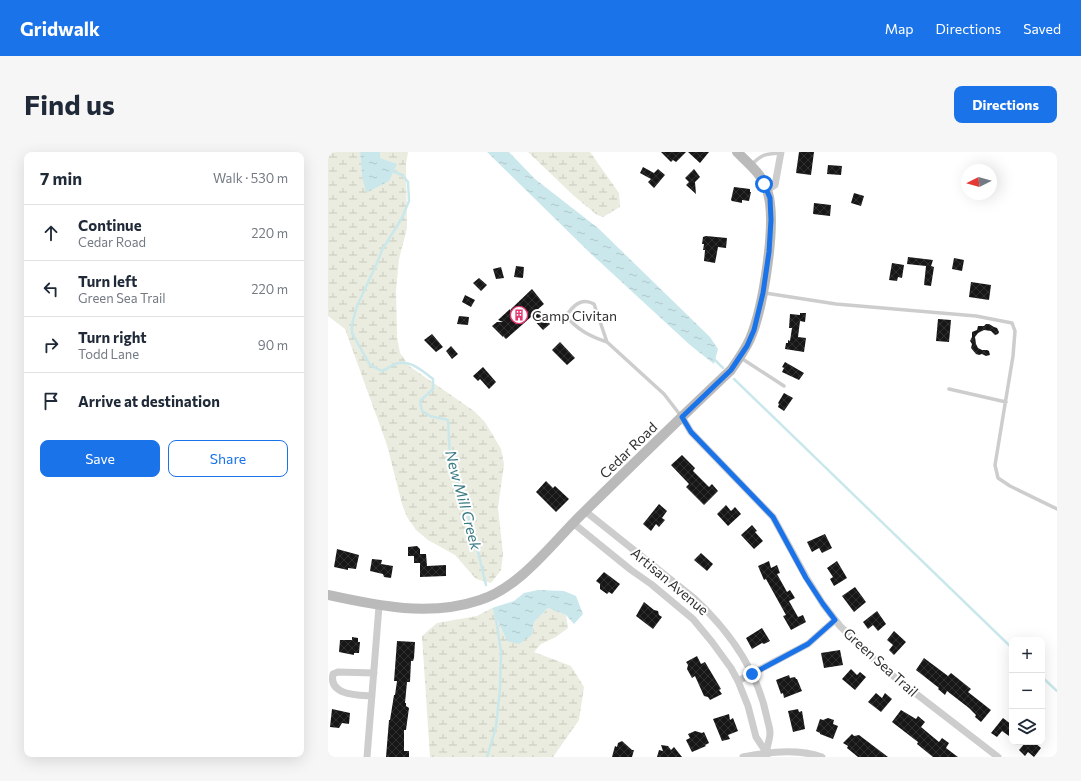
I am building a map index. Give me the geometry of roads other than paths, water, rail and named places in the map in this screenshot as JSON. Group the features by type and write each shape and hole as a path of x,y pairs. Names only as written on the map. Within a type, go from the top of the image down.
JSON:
{"street":[{"name":"Cedar Road","path":"328,595 379,606 399,608 439,608 469,603 493,594 513,582 529,568 585,511 731,370 747,346 754,330 763,293 769,252 771,220 771,204 767,190 758,174 737,152"},
{"path":"767,190 775,185 780,152"},
{"name":"Green Sea Trail","path":"682,417 691,432 773,517 806,578 835,620 862,649 884,669 998,757"},
{"name":"Artisan Avenue","path":"585,511 705,608 737,647 752,674 764,705 770,733 767,755"},
{"name":"Artisan Avenue","path":"573,523 693,619 722,654 731,668 748,706 756,737 767,755"},
{"path":"368,757 379,606"},
{"path":"738,681 808,644 835,620"},
{"path":"372,696 342,693 332,687 331,681 333,674 338,672 374,673"},
{"path":"742,757 808,753 822,757"}],"lane":[{"path":"751,166 759,157 780,152"},
{"path":"763,293 836,304 976,316 1012,323 1014,330 1013,356 995,465 998,478 1010,486 1057,508"},
{"path":"607,342 594,304 589,301 581,301 572,308 566,316 574,326 607,342 664,394 682,417"},
{"path":"740,358 784,386"},
{"path":"949,389 1006,402"}],"water":[{"path":"360,152 380,152 380,158 397,164 389,181 366,193 362,176"},
{"path":"487,152 509,152 535,179 598,228 710,337 718,349 714,364 690,345 588,251"},
{"path":"538,590 564,591 576,596 583,614 574,624 566,615 548,608 534,622 532,635 519,644 507,641 492,608 514,601 524,593"}],"waterway":[{"name":"New Mill Creek","path":"390,170 402,175 408,182 409,201 402,218 382,250 357,306 352,324 352,333 370,365 382,371 399,363 409,364 418,368 433,379 433,389 420,401 422,411 430,416 448,420 450,457 474,535 486,585"},
{"path":"713,358 723,368"},
{"path":"734,379 1009,645"},
{"name":"New Mill Creek","path":"487,757 496,727 500,689 501,652 495,612"},
{"path":"1045,680 1057,691"}],"place":[{"name":"Camp Civitan","path":"519,315"}]}
